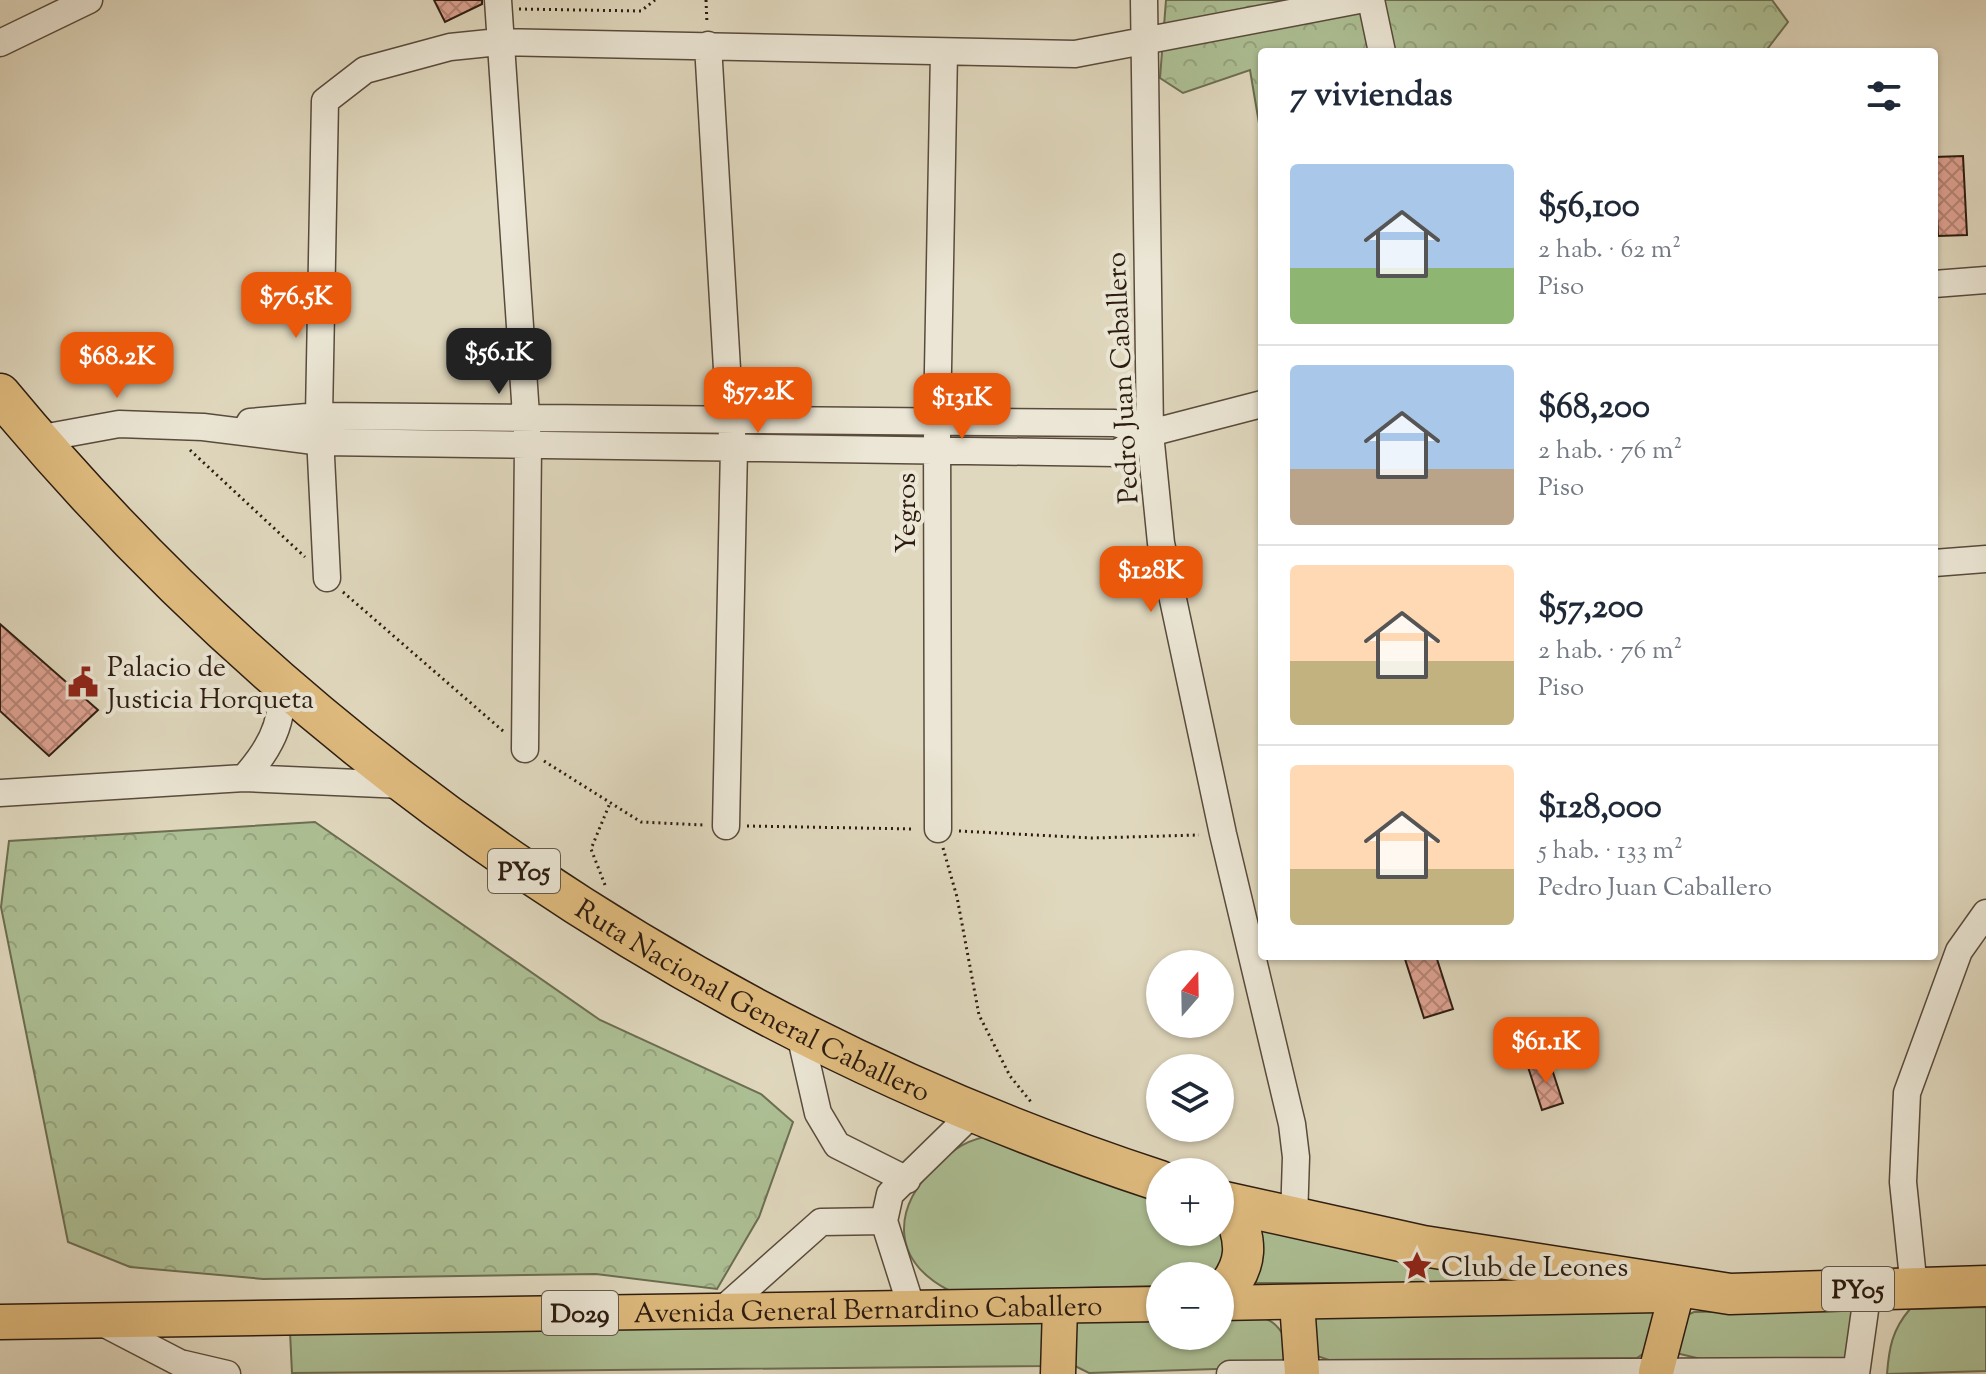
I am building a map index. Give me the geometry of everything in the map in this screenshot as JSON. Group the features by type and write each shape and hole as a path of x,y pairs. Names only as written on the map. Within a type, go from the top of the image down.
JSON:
{"highway":[{"name":"Ruta Nacional General Caballero","path":"0,394 126,536 265,669 404,785 601,922 800,1034 973,1113 1146,1176"},
{"name":"PY05","path":"1234,1204 1423,1246 1730,1294 1986,1286"},
{"path":"1234,1216 1243,1231 1243,1258 1234,1280"}],"main road":[{"path":"1234,1303 1730,1294"},
{"path":"1656,1372 1676,1295"},
{"path":"1297,1303 1302,1373"},
{"name":"Avenida General Bernardino Caballero","path":"0,1322 1146,1304"},
{"path":"1058,1374 1060,1307"}],"street":[{"path":"0,43 89,0"},
{"name":"Pedro Juan Caballero","path":"1144,0 1150,433 1161,543 1223,834 1292,1124 1296,1157 1294,1219"},
{"path":"327,578 319,416 325,101 365,70 450,47 499,42 1075,54 1359,0"},
{"path":"1371,0 1381,48"},
{"path":"498,4 528,445 525,749"},
{"path":"708,45 734,448 726,826"},
{"name":"Yegros","path":"938,829 937,422 944,52"},
{"path":"1938,284 1986,280"},
{"path":"37,439 119,424 203,427 322,442 1117,453 1150,433 1258,405"},
{"path":"203,427 319,416 1115,423 1150,433"},
{"path":"1938,563 1986,559"},
{"path":"244,778 264,756 275,731 280,694 265,669"},
{"path":"0,793 244,778 404,785"},
{"path":"1914,1288 1903,1182 1907,1093 1959,951 1986,913"},
{"path":"800,1034 818,1113 837,1145 907,1180"},
{"path":"912,1309 884,1221 890,1194 973,1113"},
{"path":"721,1311 821,1222 884,1221"},
{"path":"1230,1374 1856,1372 1868,1289"},
{"path":"99,1321 180,1363 227,1374"}],"path":[{"path":"498,4 641,11 655,0"},
{"path":"164,426 327,578 474,708 525,749 641,822 938,829 1092,838 1223,834"},
{"path":"608,892 591,849 610,803"},
{"path":"938,829 957,897 979,1015 1010,1076 1036,1108"}],"green space":[{"path":"1166,0 1772,0 1788,22 1768,48 1258,48 1258,117 1250,70 1183,93 1160,78"},
{"path":"315,822 600,1020 761,1094 793,1122 759,1217 717,1289 596,1274 263,1279 130,1267 68,1242 1,907 9,841"},
{"path":"991,1136 1146,1184 1146,1246 1226,1246 1222,1262 1146,1262 1146,1286 950,1291 916,1264 904,1232 906,1216 922,1181 949,1154 975,1140"},
{"path":"1256,1220 1516,1274 1514,1281 1502,1283 1255,1283 1245,1280"},
{"path":"1986,1307 1986,1371 1887,1374 1892,1340 1910,1309"},
{"path":"1864,1309 1850,1360 1705,1360 1676,1353 1685,1316 1694,1312"},
{"path":"1658,1311 1650,1349 1637,1358 1329,1360 1317,1356 1304,1318"},
{"path":"1234,1317 1256,1317 1272,1322 1279,1329 1291,1352 1279,1367 1089,1373 1071,1364 1068,1333 1077,1320 1146,1318 1146,1350 1234,1350"},
{"path":"1047,1322 1045,1366 292,1373 290,1332"}],"building":[{"path":"434,0 482,0 482,4 445,22"},
{"path":"1963,156 1967,235 1938,236 1938,157"},
{"path":"0,624 98,710 49,756 0,711"},
{"path":"1405,960 1437,960 1453,1009 1424,1018"},
{"path":"1549,1060 1563,1103 1542,1110 1528,1067"}],"place":[{"name":"Palacio de Justicia Horqueta","path":"83,682"},
{"name":"Club de Leones","path":"1417,1266"}]}
